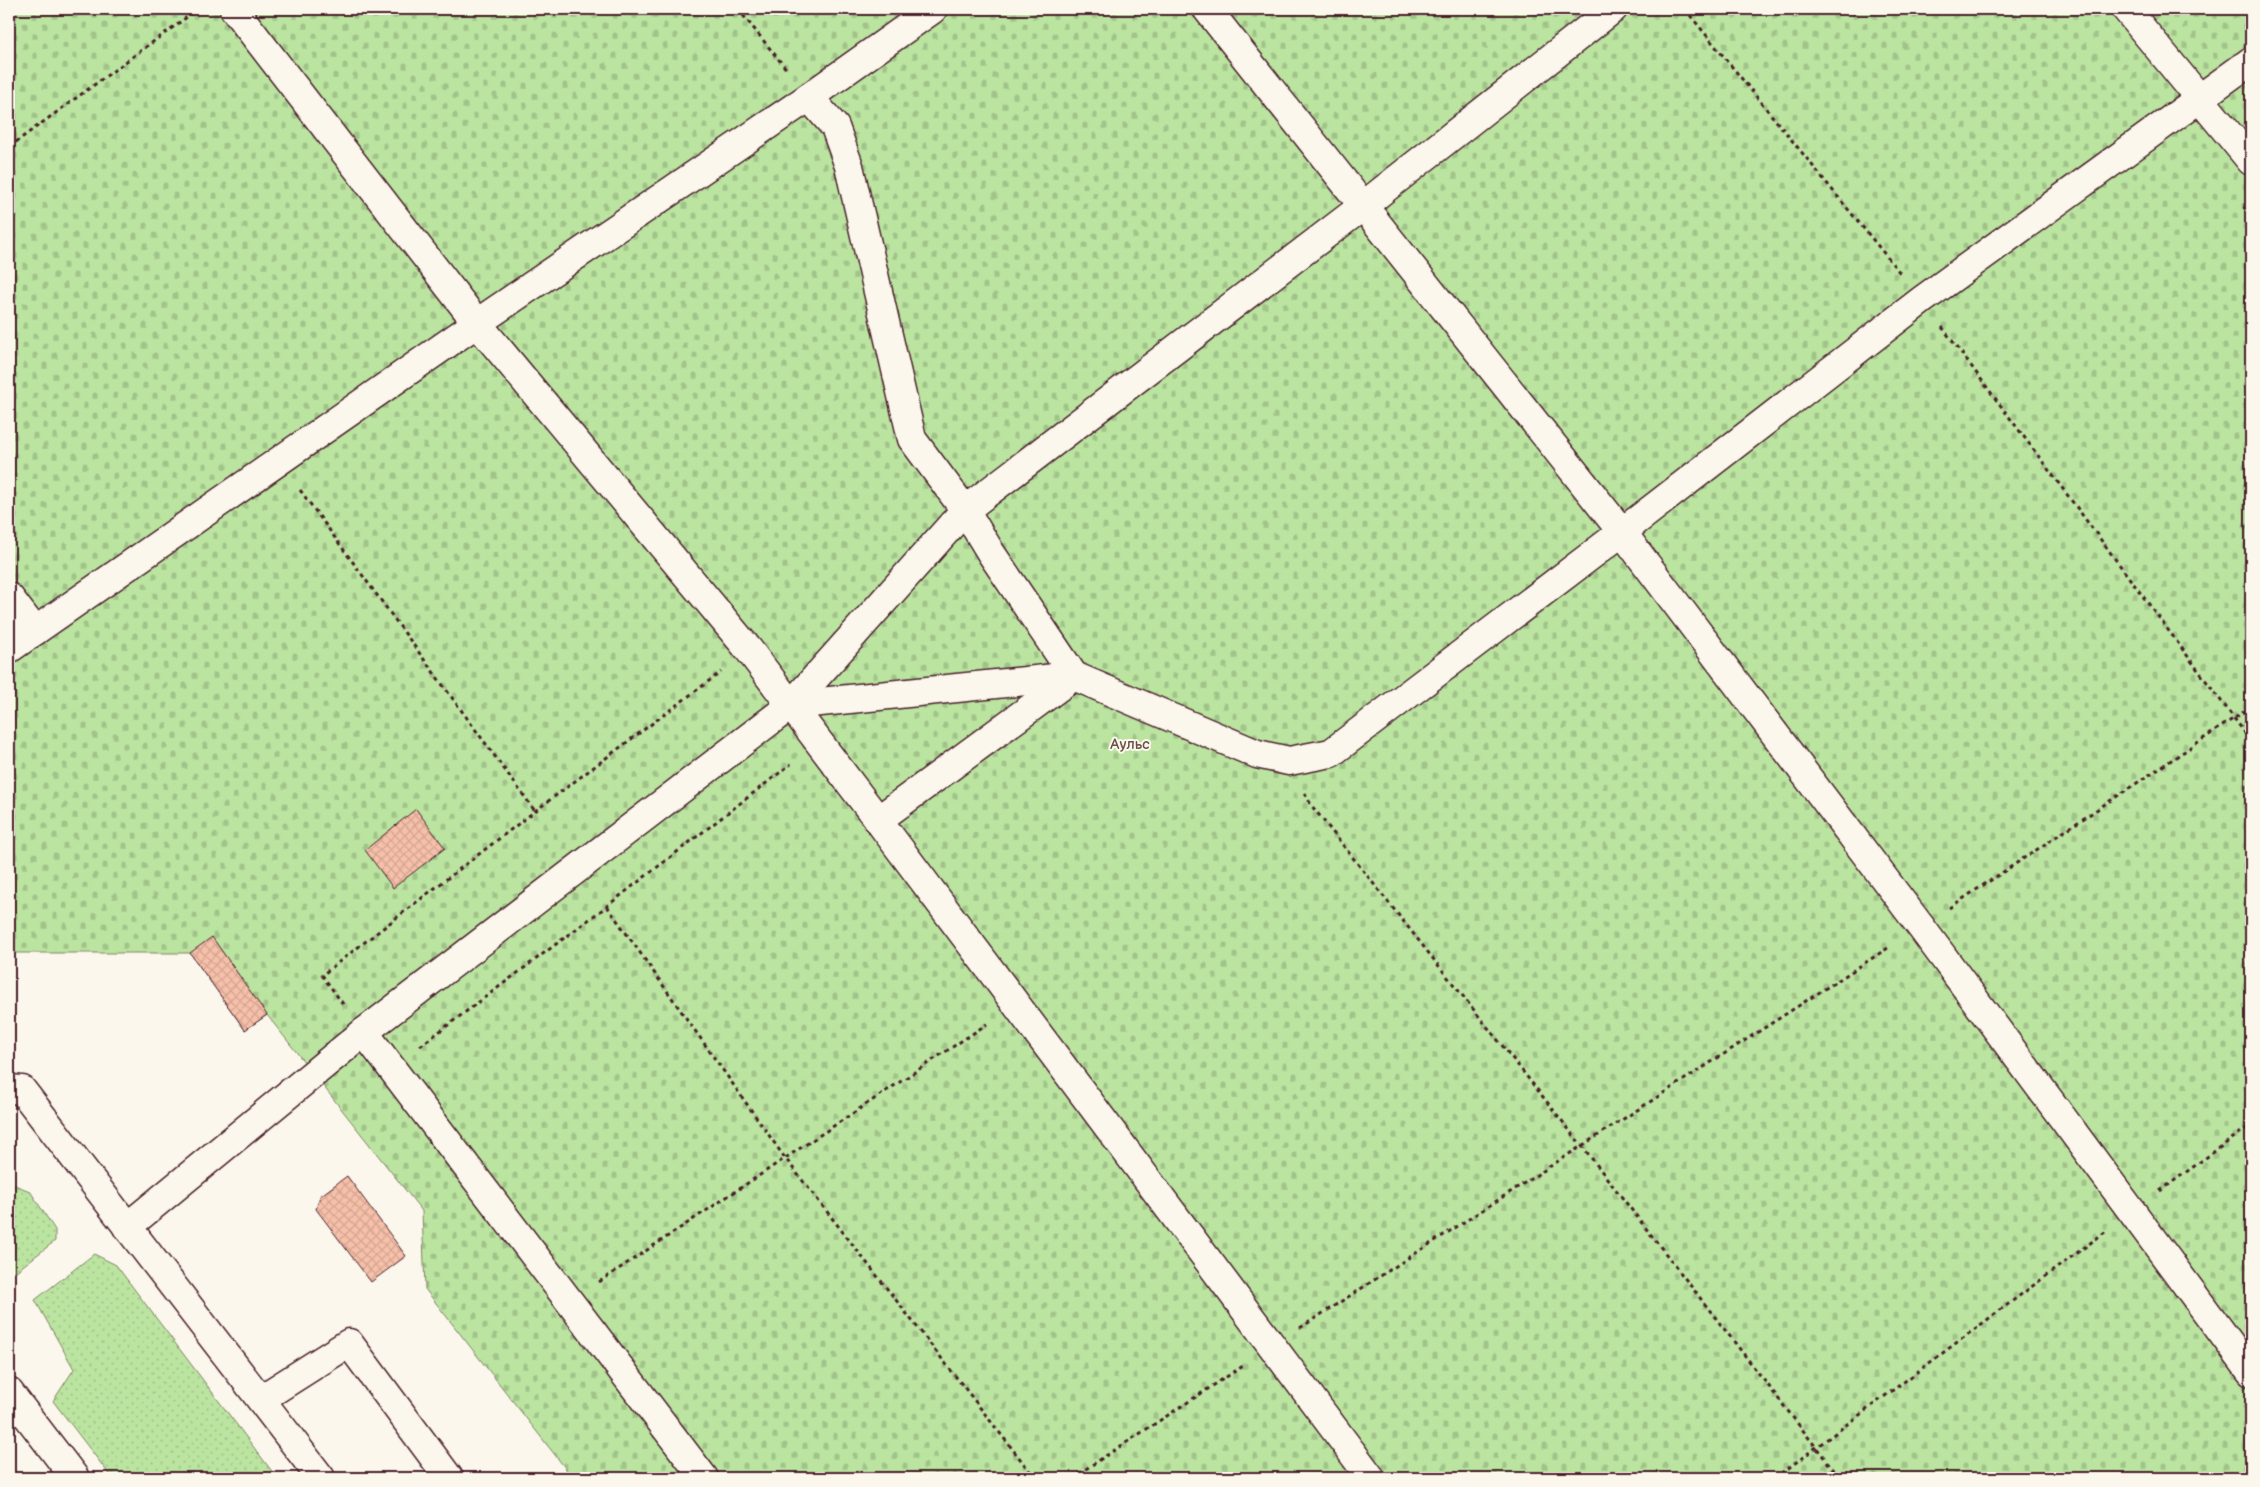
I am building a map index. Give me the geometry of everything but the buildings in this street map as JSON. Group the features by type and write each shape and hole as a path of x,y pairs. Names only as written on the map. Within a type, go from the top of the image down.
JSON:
{"street":[{"path":"234,9 477,323 749,650 1371,1478"},
{"path":"9,648 933,9"},
{"path":"1208,9 1622,532 1921,927 2251,1372"},
{"path":"128,1227 364,1032 791,705 965,510 1363,206 1613,9"},
{"path":"2126,9 2251,161"},
{"path":"791,705 1074,676 1257,754 1289,761 1331,753 1622,532 1922,300 2251,61"},
{"path":"808,97 835,127 848,166 912,439 965,510 991,553 1074,676"},
{"path":"9,598 35,631"},
{"path":"878,820 1074,676"},
{"path":"364,1032 704,1478"},
{"path":"9,1089 22,1090 321,1478"},
{"path":"261,1399 349,1343 449,1478"},
{"path":"9,1392 75,1478"}],"path":[{"path":"9,147 198,9"},
{"path":"738,9 808,97"},
{"path":"1685,9 1922,300 2251,741"},
{"path":"279,461 535,811"},
{"path":"364,1032 322,976 535,811 749,650"},
{"path":"1072,1478 1272,1346 1921,927 2251,708"},
{"path":"391,1067 607,906 819,742"},
{"path":"1289,761 1311,805 1582,1146 1840,1478"},
{"path":"607,906 785,1158 1035,1478"},
{"path":"569,1302 1016,1004"},
{"path":"1775,1478 2251,1125"}],"green space":[{"name":"Аульс","path":"9,9 2251,9 2251,1478 573,1478 425,1289 422,1211 267,1015 245,1030 190,953 9,953"},
{"path":"12,1184 30,1191 55,1230 55,1241 15,1272 9,1270 9,1186"},
{"path":"94,1254 116,1265 277,1478 112,1478 53,1401 74,1369 35,1300"}]}
